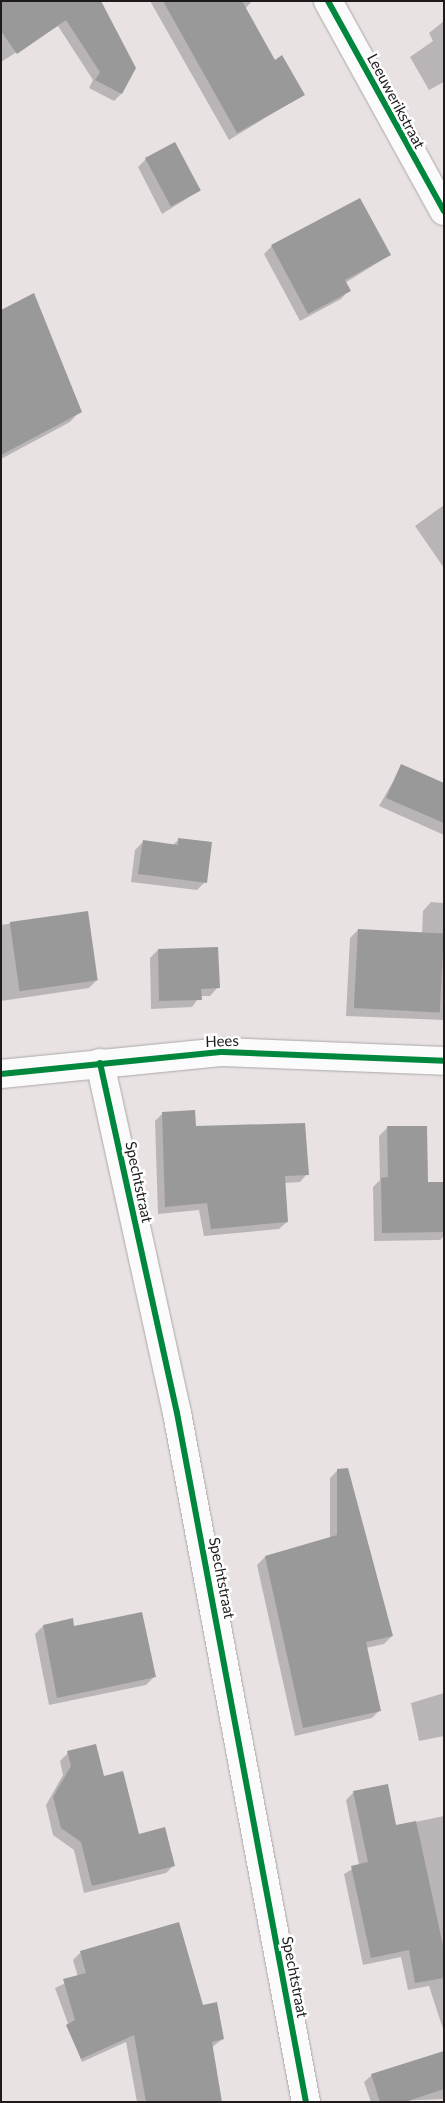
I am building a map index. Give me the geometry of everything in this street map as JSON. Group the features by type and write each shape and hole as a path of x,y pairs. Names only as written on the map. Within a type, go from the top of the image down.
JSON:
{"street":[{"name":"Leeuwerikstraat","path":"328,1 444,211"},
{"name":"Hees","path":"1,1074 223,1052 444,1061"},
{"name":"Spechtstraat","path":"100,1063 177,1413 306,2102"}],"building":[{"path":"1,1 101,1 136,68 122,94 95,80 100,72 66,20 17,54 1,31"},
{"path":"163,1 242,1 275,60 282,55 305,95 237,133"},
{"path":"175,142 201,191 171,207 145,158"},
{"path":"360,198 391,255 345,280 351,291 308,314 271,245"},
{"path":"34,293 82,412 1,455 1,310"},
{"path":"401,764 444,783 444,823 386,798"},
{"path":"178,838 212,842 207,883 138,874 143,840 178,845"},
{"path":"88,911 98,980 20,991 10,922"},
{"path":"358,929 444,934 440,1012 354,1008"},
{"path":"218,947 220,988 201,989 202,1000 159,1001 158,949"},
{"path":"195,1110 196,1126 305,1123 309,1175 285,1176 288,1222 211,1229 207,1203 165,1207 162,1112"},
{"path":"387,1126 427,1126 428,1182 444,1182 444,1232 382,1233 381,1178 388,1177"},
{"path":"348,1468 393,1636 366,1642 381,1711 303,1728 265,1556 337,1535 337,1469"},
{"path":"142,1612 156,1677 57,1698 43,1625 73,1618 74,1626"},
{"path":"96,1744 104,1776 123,1771 139,1834 165,1827 175,1866 92,1886 81,1842 61,1828 53,1797 71,1766 67,1751"},
{"path":"388,1784 396,1825 416,1821 444,1950 444,1978 415,1983 409,1950 371,1958 351,1866 368,1862 353,1791"},
{"path":"179,1922 203,2005 217,2002 224,2039 212,2042 222,2102 146,2102 134,2035 81,2059 66,2025 75,2020 63,1979 86,1973 80,1951"},
{"path":"444,2051 444,2089 405,2102 380,2102 371,2074"}],"cycle path":[{"path":"328,1 444,211"},
{"path":"1,1074 223,1052 444,1061"},
{"path":"100,1063 177,1413 306,2102"}]}
